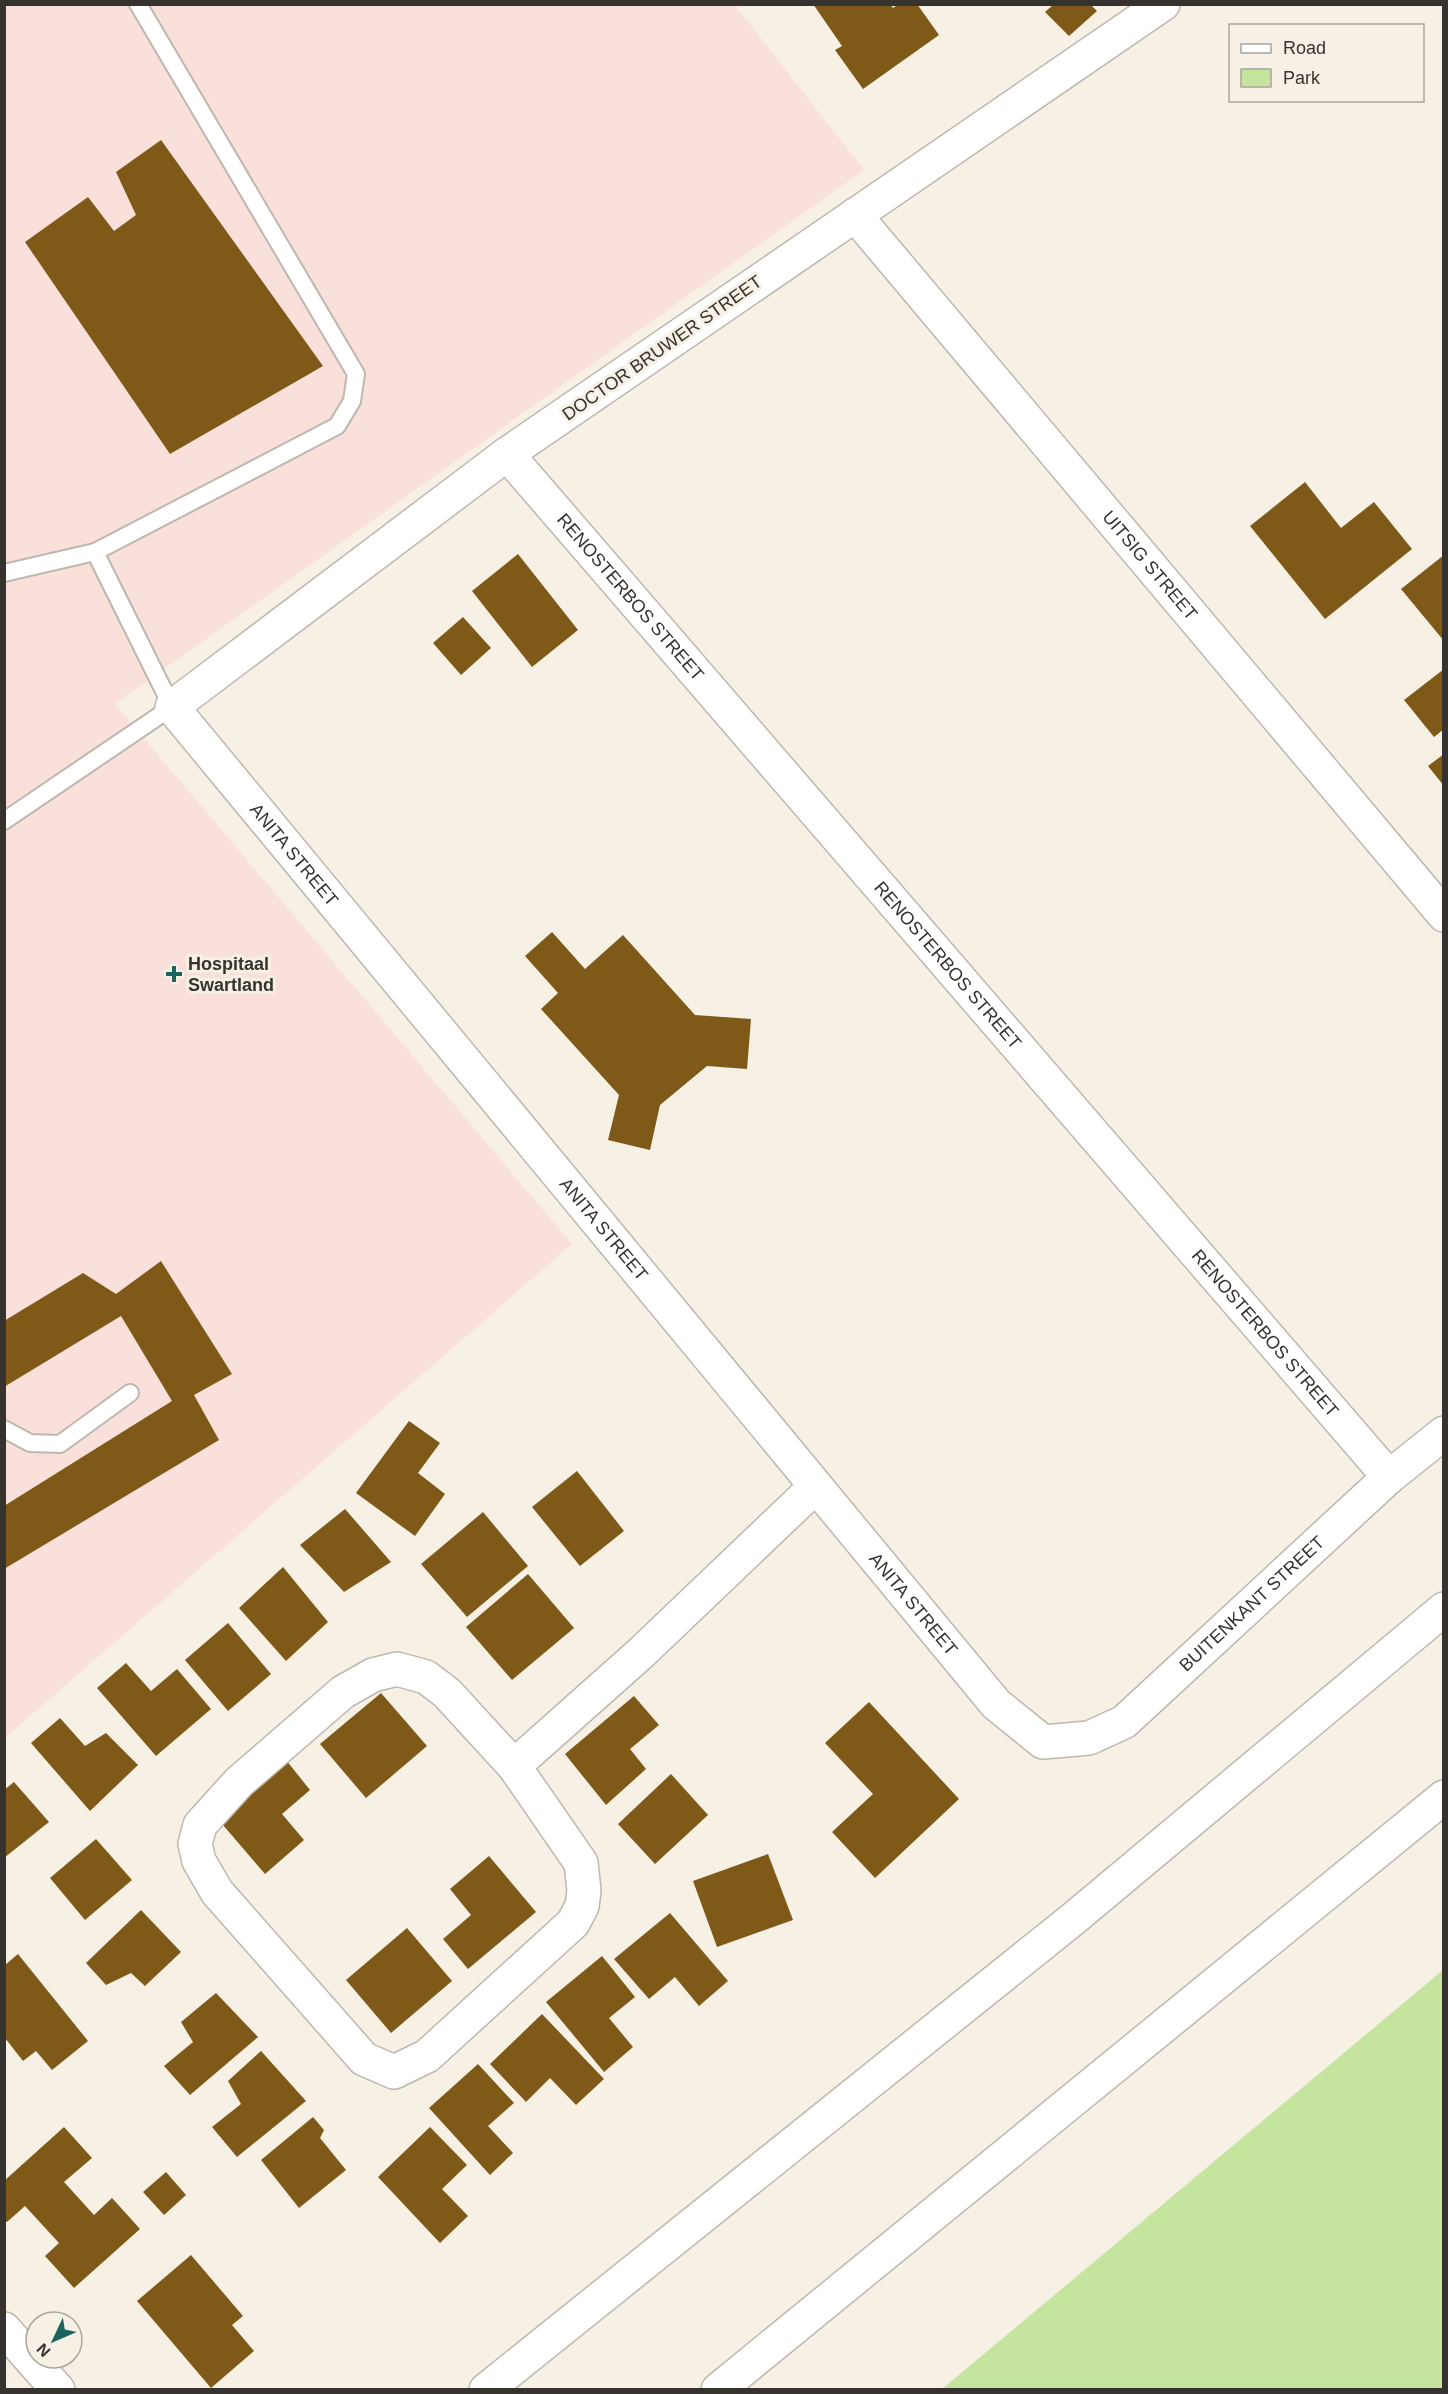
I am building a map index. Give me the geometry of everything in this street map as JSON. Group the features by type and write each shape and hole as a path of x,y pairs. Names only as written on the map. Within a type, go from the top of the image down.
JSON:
{"main road":[{"name":"DOCTOR BRUWER STREET","path":"172,707 507,454 1163,4"},
{"name":"UITSIG STREET","path":"855,215 1443,915"},
{"name":"RENOSTERBOS STREET","path":"507,454 1389,1477"},
{"name":"ANITA STREET","path":"172,707 996,1704 1043,1743"},
{"name":"BUITENKANT STREET","path":"1043,1743 1089,1738 1124,1722 1389,1477 1443,1433"},
{"path":"514,1766 641,1653 815,1487"},
{"path":"486,2390 1073,1919 1443,1610"},
{"path":"397,1669 426,1677 447,1693 514,1766 581,1863 584,1891 582,1906 573,1923 427,2056 394,2072 383,2069 364,2060 217,1892 199,1861 195,1844 200,1825 239,1782 343,1692 373,1675 397,1669"},
{"path":"718,2390 1443,1797"},
{"path":"4,2330 58,2390"}],"lane":[{"path":"4,573 95,552 337,426 352,401 356,374 138,4"},
{"path":"4,821 172,707 95,552"},
{"path":"4,1429 30,1443 60,1444 130,1393"}],"shaded area":[{"name":"Hospitaal Swartland","path":"5,5 735,5 864,170 115,704 572,1244 5,1738"}],"green space":[{"path":"1443,1970 1443,2389 942,2389"}],"building":[{"path":"813,4 890,4 893,8 899,4 917,4 939,35 863,89 835,50 842,46"},
{"path":"1053,5 1091,5 1097,11 1069,36 1045,12"},
{"path":"161,140 323,366 170,454 25,242 88,197 114,231 136,215 116,172"},
{"path":"1305,482 1341,528 1374,502 1412,549 1325,619 1250,526"},
{"path":"518,554 578,630 532,667 472,591"},
{"path":"1444,555 1444,641 1401,589"},
{"path":"463,617 491,648 461,675 433,643"},
{"path":"1444,669 1444,729 1434,737 1404,700"},
{"path":"1444,754 1444,786 1428,766"},
{"path":"552,932 585,969 623,935 695,1015 751,1019 747,1069 707,1066 660,1105 650,1150 608,1140 619,1095 541,1009 558,993 525,956"},
{"path":"161,1261 232,1374 194,1395 219,1440 4,1569 4,1506 172,1401 121,1316 4,1387 4,1321 83,1273 116,1294"},
{"path":"409,1421 440,1443 418,1473 445,1494 415,1536 356,1493"},
{"path":"577,1471 624,1531 580,1566 532,1507"},
{"path":"345,1509 391,1562 344,1592 300,1545"},
{"path":"483,1512 528,1566 467,1617 421,1564"},
{"path":"283,1567 328,1622 286,1661 239,1608"},
{"path":"528,1574 574,1628 512,1680 466,1627"},
{"path":"228,1623 271,1674 228,1711 185,1660"},
{"path":"126,1663 151,1691 177,1669 211,1709 156,1756 97,1688"},
{"path":"381,1693 427,1746 366,1798 320,1744"},
{"path":"634,1696 659,1725 630,1749 646,1769 606,1805 565,1754"},
{"path":"869,1702 959,1799 875,1878 832,1832 873,1794 825,1743"},
{"path":"60,1718 85,1746 106,1733 138,1765 90,1811 31,1743"},
{"path":"286,1760 310,1790 282,1814 304,1840 265,1874 217,1818"},
{"path":"671,1774 708,1815 655,1864 618,1824"},
{"path":"14,1782 49,1822 4,1858 4,1790"},
{"path":"96,1839 132,1880 85,1920 50,1878"},
{"path":"768,1854 793,1920 717,1947 693,1881"},
{"path":"489,1856 536,1912 468,1969 443,1939 471,1915 450,1889"},
{"path":"141,1910 181,1952 145,1986 131,1973 106,1985 86,1963"},
{"path":"670,1913 728,1981 699,2006 675,1977 649,1999 614,1959"},
{"path":"407,1928 452,1981 391,2033 346,1980"},
{"path":"18,1954 88,2041 52,2070 36,2051 23,2061 5,2038 5,1965"},
{"path":"602,1956 635,1997 609,2018 633,2047 604,2072 546,2002"},
{"path":"216,1993 258,2037 190,2095 164,2066 193,2042 181,2022"},
{"path":"542,2014 604,2079 576,2105 550,2078 526,2102 490,2064"},
{"path":"261,2051 306,2101 237,2157 212,2127 241,2104 228,2081"},
{"path":"478,2064 514,2103 488,2126 513,2153 490,2175 429,2108"},
{"path":"313,2117 324,2130 320,2138 346,2170 299,2208 261,2160"},
{"path":"64,2127 92,2158 64,2182 94,2215 112,2198 140,2229 74,2288 45,2256 59,2243 25,2206 7,2222 4,2219 4,2181"},
{"path":"430,2127 467,2165 442,2189 468,2216 440,2243 378,2177"},
{"path":"166,2172 186,2195 164,2215 143,2192"},
{"path":"191,2255 243,2316 232,2325 254,2351 211,2388 137,2301"}],"place":[{"name":"Hospitaal Swartland","path":"174,974"}]}
